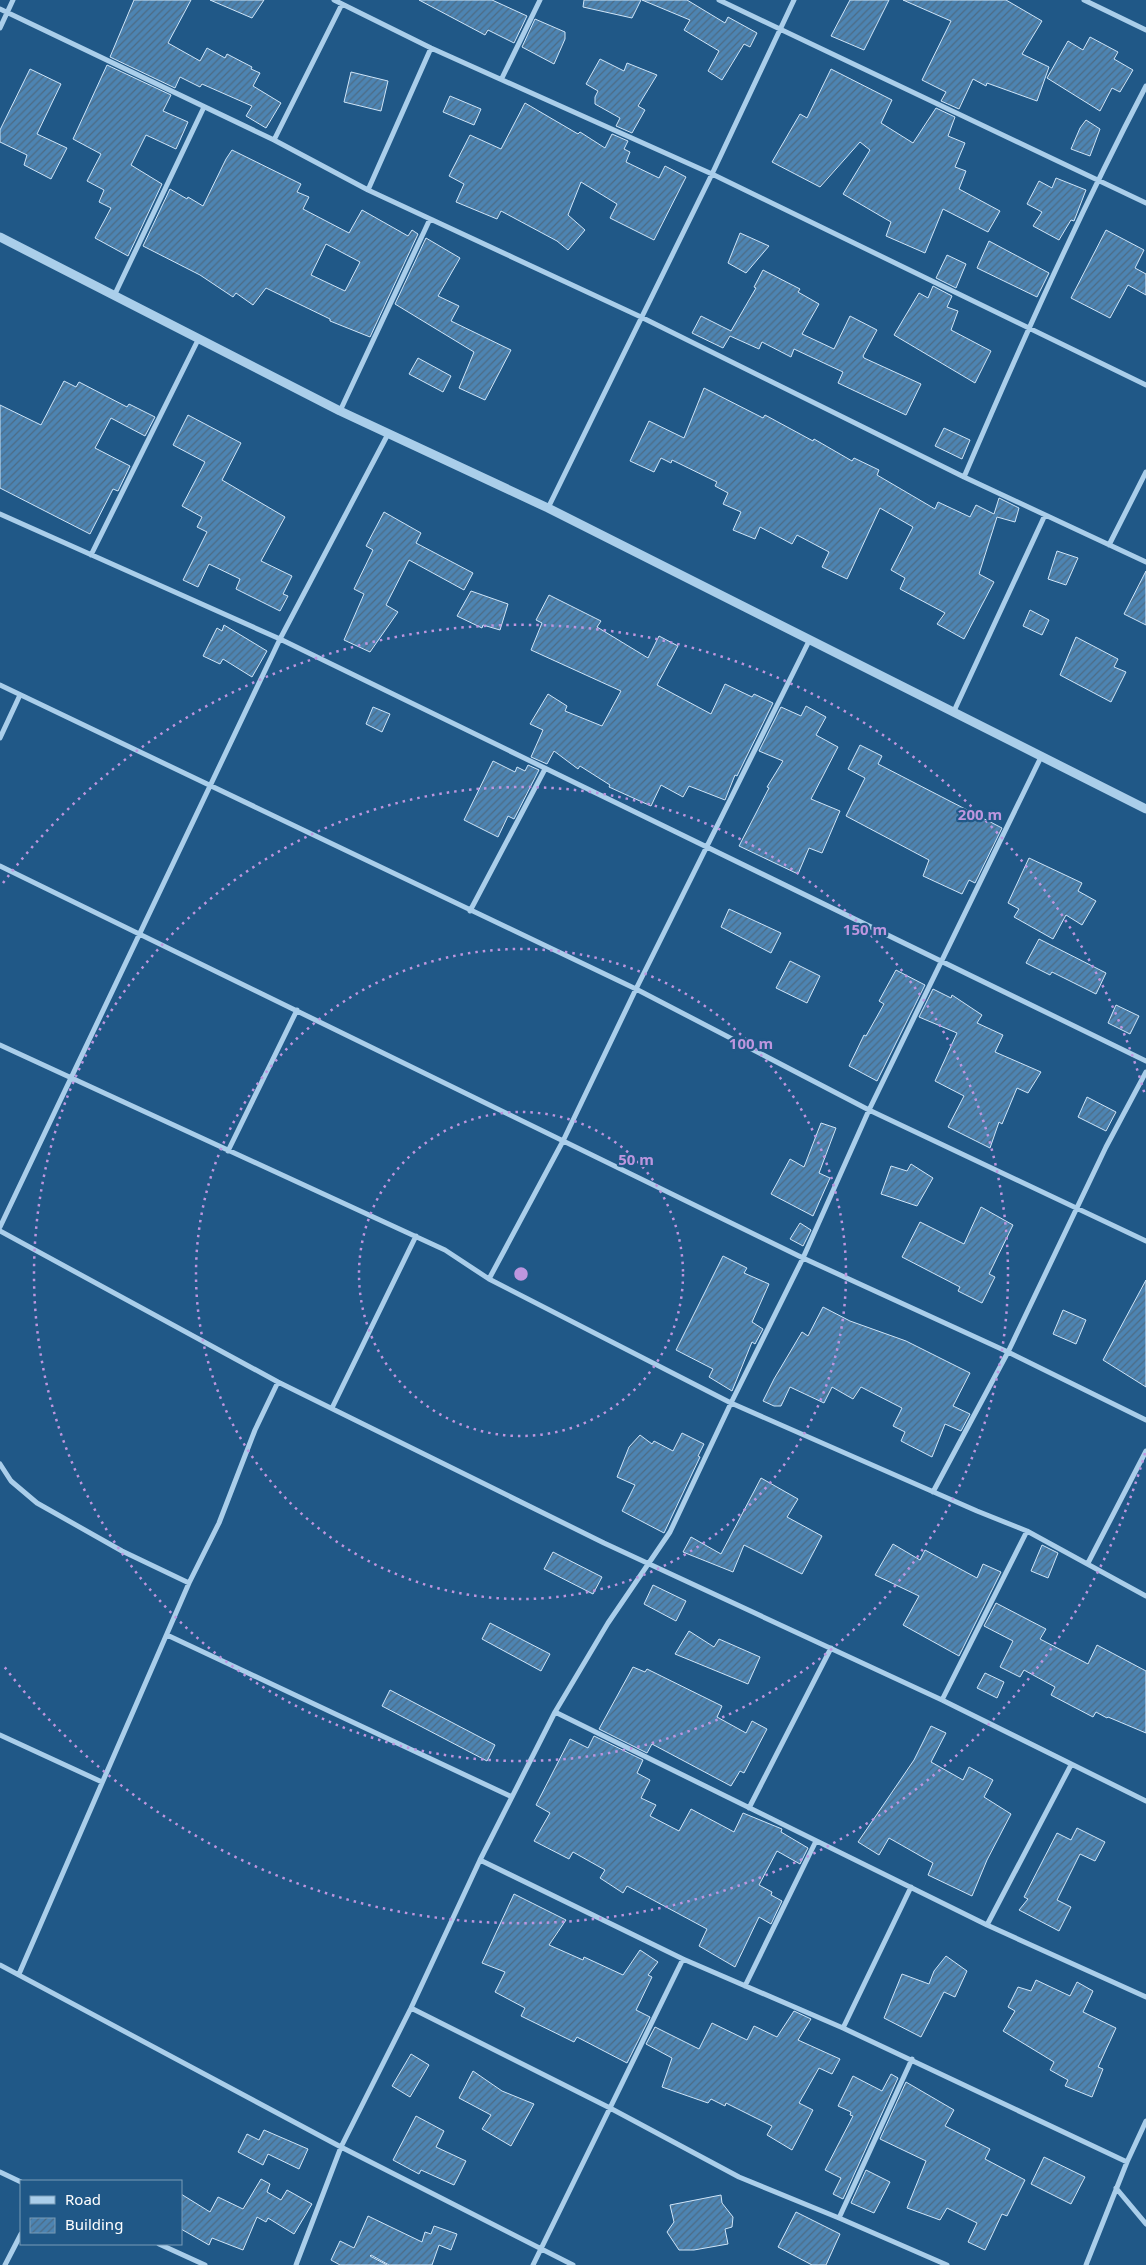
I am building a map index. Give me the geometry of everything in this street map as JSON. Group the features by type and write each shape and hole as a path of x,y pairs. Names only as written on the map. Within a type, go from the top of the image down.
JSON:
{"street":[{"path":"0,28 13,0"},
{"path":"334,0 431,48 502,78 712,174 1146,385"},
{"path":"502,78 540,0"},
{"path":"719,0 1146,203"},
{"path":"548,508 712,174 794,0"},
{"path":"1084,0 1146,30"},
{"path":"274,140 342,4"},
{"path":"0,9 274,140 368,190 641,317 964,477 1146,562"},
{"path":"368,190 431,48"},
{"path":"964,477 1027,328 1097,180 1146,86"},
{"path":"114,297 204,107"},
{"path":"340,411 430,219"},
{"path":"0,237 340,411 548,508 809,641 954,711 1146,808"},
{"path":"91,555 198,340"},
{"path":"0,1227 69,1078 211,787 280,639 388,434"},
{"path":"1110,545 1146,472"},
{"path":"0,514 280,639 1146,1061"},
{"path":"954,711 1045,515"},
{"path":"489,1279 563,1141 636,989 809,641"},
{"path":"0,685 636,989 869,1110 1146,1242"},
{"path":"0,738 20,695"},
{"path":"296,2265 341,2147 411,2008 480,1860 555,1712 608,1623 670,1532 731,1402 803,1258 869,1110 1042,755"},
{"path":"470,911 545,769"},
{"path":"0,866 803,1258 1008,1352 1146,1420"},
{"path":"228,1151 297,1010"},
{"path":"0,1045 416,1236 445,1250 489,1279 731,1402 933,1492 1027,1531 1146,1596"},
{"path":"933,1492 1008,1352 1076,1209 1146,1072"},
{"path":"0,1231 278,1382 604,1544 650,1563 942,1700 1146,1801"},
{"path":"332,1408 416,1236"},
{"path":"19,1974 189,1583 219,1523 255,1430 278,1382"},
{"path":"1088,1563 1146,1451"},
{"path":"0,1464 11,1481 37,1503 122,1551 189,1583"},
{"path":"942,1700 1027,1531"},
{"path":"167,1635 512,1797"},
{"path":"749,1808 831,1648"},
{"path":"555,1712 987,1925 1146,1997"},
{"path":"0,1735 102,1782"},
{"path":"987,1925 1071,1765"},
{"path":"745,1986 816,1841"},
{"path":"480,1860 683,1959 912,2059 1127,2162"},
{"path":"843,2028 911,1887"},
{"path":"533,2265 683,1959"},
{"path":"0,1965 341,2147 573,2265"},
{"path":"411,2008 610,2108 739,2177 947,2265"},
{"path":"839,2218 912,2059"},
{"path":"1086,2265 1116,2188 1146,2121"},
{"path":"0,2172 20,2182"},
{"path":"1116,2188 1146,2224"},
{"path":"5,2265 20,2236"},
{"path":"161,2245 206,2265"}],"building":[{"path":"134,0 191,0 168,43 200,61 207,48 225,58 227,54 260,73 253,86 281,103 266,128 246,116 252,106 202,84 200,87 180,77 175,88 110,57"},
{"path":"210,0 264,0 252,18"},
{"path":"419,0 492,0 527,16 514,43 488,30 485,35"},
{"path":"584,0 641,0 632,18 583,7"},
{"path":"642,0 687,0 725,23 728,17 757,33 750,47 744,44 722,80 708,71 719,51 684,30 690,20"},
{"path":"850,0 889,0 864,50 831,36"},
{"path":"903,0 1006,0 1042,21 1022,54 1049,67 1037,101 987,83 986,86 973,79 959,109 941,101 946,92 922,80 951,21"},
{"path":"535,19 565,32 565,39 554,64 522,47"},
{"path":"1090,37 1118,52 1114,59 1133,70 1120,92 1112,88 1100,111 1047,78 1068,41 1083,50"},
{"path":"600,59 624,71 627,63 657,75 638,106 645,110 632,133 616,126 620,118 595,104 595,97 598,91 586,84"},
{"path":"107,65 171,95 163,111 188,122 176,149 146,135 131,165 162,184 128,256 95,238 111,208 99,202 104,190 87,181 101,154 73,139"},
{"path":"30,69 61,84 37,134 67,148 51,179 24,165 27,155 0,142 0,130"},
{"path":"831,69 892,100 881,123 913,143 936,108 955,117 948,136 965,143 955,167 966,171 959,189 1000,211 988,232 943,209 925,253 886,236 891,222 843,194 870,150 860,142 820,187 772,162 800,114 807,118"},
{"path":"351,72 388,81 381,111 344,102"},
{"path":"450,96 481,109 474,125 443,112"},
{"path":"525,103 578,134 580,132 605,148 612,134 628,141 624,149 630,152 626,162 659,178 665,166 686,177 654,240 610,218 617,204 581,182 568,215 585,230 568,250 557,241 501,211 497,219 456,202 464,184 449,176 470,135 501,149"},
{"path":"1086,120 1100,129 1090,156 1071,149 1080,128"},
{"path":"232,150 301,184 297,192 309,197 303,209 349,233 362,210 408,236 412,230 418,234 370,337 330,321 330,319 266,288 253,305 236,293 233,297 200,275 143,246 170,189 203,206","holes":["326,244 360,262 345,291 311,275"]},
{"path":"1056,178 1086,190 1074,221 1071,220 1059,240 1033,226 1042,212 1027,204 1039,181 1052,188"},
{"path":"1106,230 1144,250 1135,268 1146,274 1146,295 1128,285 1110,318 1071,298"},
{"path":"740,233 769,246 746,273 728,263"},
{"path":"426,238 460,258 438,296 459,306 451,321 511,350 485,400 459,388 474,352 395,304"},
{"path":"989,241 1049,273 1037,297 977,268"},
{"path":"947,255 966,264 956,288 936,278"},
{"path":"763,270 800,289 798,292 819,304 802,334 834,349 850,316 877,330 863,356 864,358 921,384 906,415 838,383 843,372 794,349 791,357 762,342 759,349 730,336 723,348 692,333 701,316 731,331 756,288 754,287"},
{"path":"933,286 952,296 947,307 958,311 951,330 991,351 975,383 894,335 919,293 928,298"},
{"path":"418,358 451,376 443,392 409,374"},
{"path":"64,381 76,387 79,382 127,407 129,404 155,417 145,436 111,418 95,448 130,466 118,491 113,489 90,534 0,488 0,405 41,425"},
{"path":"704,388 763,418 765,415 813,441 814,439 852,461 854,458 879,470 877,475 935,509 938,502 970,517 976,505 994,514 999,498 1019,508 1015,522 997,517 979,574 994,582 964,639 937,624 945,613 900,589 905,578 891,570 913,527 880,508 847,579 822,567 829,552 797,535 792,544 760,527 755,539 733,530 741,512 723,504 728,493 715,486 717,482 672,460 671,463 661,458 654,472 630,461 649,421 684,438"},
{"path":"188,415 241,443 222,480 285,517 261,561 292,576 283,594 288,596 280,611 236,589 240,579 209,564 198,587 183,580 207,532 197,527 202,517 182,506 205,462 173,445"},
{"path":"944,428 970,440 962,459 935,446"},
{"path":"384,512 421,533 416,543 473,573 464,590 409,560 386,605 398,612 370,652 344,640 364,594 354,589 373,550 366,546"},
{"path":"1057,551 1078,558 1066,585 1048,579"},
{"path":"1146,571 1146,625 1124,614"},
{"path":"471,591 508,604 500,630 483,625 482,628 457,616"},
{"path":"549,595 601,621 597,627 648,658 659,636 678,646 657,685 711,714 725,684 752,697 754,694 773,703 737,776 735,775 725,800 689,786 683,797 661,785 651,806 609,787 610,785 580,766 578,769 554,751 547,764 531,757 543,730 530,724 548,694 567,706 565,711 602,726 621,691 531,650 542,623 536,620"},
{"path":"1030,610 1049,620 1042,635 1023,626"},
{"path":"224,625 267,651 252,677 223,659 220,664 203,656 217,628 222,631"},
{"path":"1076,637 1118,659 1114,667 1126,672 1111,702 1060,675"},
{"path":"806,706 826,717 816,735 838,747 811,799 840,811 822,853 809,848 798,874 739,846 769,788 767,787 783,761 759,751 781,707 801,716"},
{"path":"373,707 390,714 382,732 366,724"},
{"path":"860,745 882,756 878,764 1002,828 975,883 969,880 962,894 923,876 929,860 846,816 865,778 848,769"},
{"path":"493,761 515,772 517,767 525,771 528,765 539,770 514,819 508,816 498,837 464,820"},
{"path":"1029,858 1082,883 1078,891 1096,901 1082,925 1066,915 1053,939 1014,917 1019,909 1008,903"},
{"path":"729,909 781,933 771,953 721,927"},
{"path":"1039,939 1106,973 1096,994 1052,972 1050,975 1026,963"},
{"path":"790,961 820,976 807,1003 776,988"},
{"path":"896,970 925,985 877,1081 849,1066 864,1035 866,1036 884,1004 879,1001"},
{"path":"933,989 951,998 952,995 982,1015 977,1023 1003,1035 995,1052 1041,1072 1028,1093 1017,1088 1002,1124 999,1122 990,1148 948,1127 964,1096 935,1081 957,1033 919,1017"},
{"path":"1116,1005 1139,1016 1130,1034 1108,1023"},
{"path":"1087,1097 1116,1112 1106,1131 1078,1117"},
{"path":"821,1123 836,1128 819,1173 830,1178 813,1216 771,1194 790,1159 804,1167"},
{"path":"911,1164 933,1178 917,1206 881,1194 891,1166 907,1171"},
{"path":"981,1207 1013,1225 989,1274 995,1277 982,1303 958,1291 960,1287 902,1257 920,1222 964,1244"},
{"path":"800,1223 811,1230 803,1246 790,1239"},
{"path":"723,1256 747,1268 744,1273 769,1284 752,1322 763,1329 755,1344 752,1342 732,1391 709,1377 713,1369 676,1350"},
{"path":"1146,1280 1146,1387 1103,1360"},
{"path":"823,1307 850,1321 906,1341 970,1373 953,1406 970,1414 961,1431 945,1424 932,1457 901,1441 905,1432 893,1426 902,1408 861,1387 853,1399 832,1387 824,1403 790,1387 781,1406 774,1406 763,1401 802,1332 808,1336"},
{"path":"1063,1310 1086,1320 1076,1344 1053,1334"},
{"path":"682,1433 704,1444 698,1456 700,1457 664,1533 622,1511 635,1485 617,1477 629,1447 640,1435 652,1444 654,1441 673,1451"},
{"path":"761,1478 798,1499 787,1517 822,1536 802,1574 744,1545 733,1572 683,1552 691,1537 721,1554"},
{"path":"893,1544 920,1560 925,1550 977,1578 983,1564 1001,1572 959,1656 903,1625 919,1596 875,1575"},
{"path":"1042,1545 1058,1553 1048,1578 1031,1571"},
{"path":"553,1552 602,1577 593,1594 544,1569"},
{"path":"653,1585 686,1601 676,1621 644,1604"},
{"path":"996,1603 1046,1629 1040,1639 1088,1664 1097,1645 1146,1671 1146,1733 1096,1712 1093,1717 1051,1695 1055,1687 1024,1670 1020,1677 1000,1667 1013,1641 984,1626"},
{"path":"490,1623 550,1654 541,1671 482,1639"},
{"path":"689,1631 714,1647 719,1639 760,1657 748,1684 675,1654"},
{"path":"633,1667 645,1672 647,1669 722,1706 717,1717 746,1733 752,1721 767,1729 744,1773 740,1771 731,1786 652,1744 647,1753 599,1729"},
{"path":"985,1673 1004,1682 997,1698 977,1688"},
{"path":"390,1690 495,1745 487,1761 382,1706"},
{"path":"931,1726 946,1733 931,1762 963,1780 969,1767 993,1780 984,1797 1011,1814 987,1860 972,1896 928,1875 933,1863 889,1838 879,1855 858,1842 914,1760"},
{"path":"594,1736 643,1760 637,1773 650,1780 641,1798 656,1805 650,1816 679,1831 691,1809 734,1832 743,1813 782,1829 781,1832 808,1848 800,1864 777,1851 759,1885 772,1892 771,1895 782,1901 771,1924 759,1917 735,1967 699,1946 707,1929 627,1886 623,1893 600,1878 605,1870 573,1852 569,1859 534,1841 550,1813 536,1805 570,1739 588,1748"},
{"path":"1077,1828 1105,1842 1095,1861 1080,1854 1057,1900 1071,1907 1059,1931 1019,1910 1028,1899 1024,1897 1057,1833 1071,1840"},
{"path":"514,1894 566,1920 549,1945 583,1960 584,1957 623,1975 640,1950 658,1962 648,1975 652,1977 636,2010 650,2017 627,2063 577,2037 574,2042 521,2016 525,2008 495,1992 505,1972 482,1963"},
{"path":"946,1956 967,1971 955,1997 944,1992 921,2037 884,2018 902,1974 929,1984 934,1971"},
{"path":"1036,1980 1070,1996 1077,1982 1093,1991 1083,2012 1116,2028 1098,2067 1103,2069 1092,2097 1065,2086 1068,2080 1050,2070 1054,2062 1003,2031 1015,2011 1008,2007 1018,1987 1031,1991"},
{"path":"794,2011 811,2019 798,2040 840,2059 832,2074 819,2068 799,2103 813,2110 792,2150 767,2135 772,2126 726,2103 725,2106 711,2099 708,2103 662,2087 672,2058 646,2044 655,2027 699,2049 712,2023 747,2040 754,2026 777,2037"},
{"path":"411,2054 429,2065 410,2097 392,2086"},
{"path":"473,2071 502,2091 534,2104 511,2146 482,2129 491,2115 459,2098"},
{"path":"891,2074 898,2078 843,2199 833,2194 841,2178 825,2170 853,2116 850,2115 851,2112 838,2106 853,2076 882,2091"},
{"path":"906,2082 954,2110 945,2126 990,2149 985,2159 1025,2180 1007,2216 1002,2214 985,2250 968,2242 977,2223 947,2208 940,2220 907,2208 926,2161 880,2139"},
{"path":"416,2116 444,2131 436,2147 466,2161 454,2185 421,2170 419,2174 393,2160"},
{"path":"264,2130 308,2149 299,2169 268,2154 263,2165 238,2152 247,2134 259,2140"},
{"path":"1044,2157 1085,2177 1071,2204 1031,2184"},
{"path":"866,2170 890,2182 874,2213 851,2203"},
{"path":"261,2179 270,2184 267,2192 281,2200 287,2190 312,2204 294,2234 268,2218 266,2222 257,2217 243,2250 212,2238 209,2245 182,2230 182,2195 210,2212 218,2197 243,2209"},
{"path":"721,2195 722,2203 733,2217 732,2227 725,2229 728,2244 694,2250 679,2250 667,2232 674,2222 670,2205"},
{"path":"796,2212 840,2234 826,2265 812,2265 778,2247"},
{"path":"368,2216 422,2242 425,2232 431,2234 434,2226 457,2234 451,2250 439,2245 432,2265 389,2265 371,2255 387,2265 340,2265 331,2260 340,2241 354,2248"}]}
